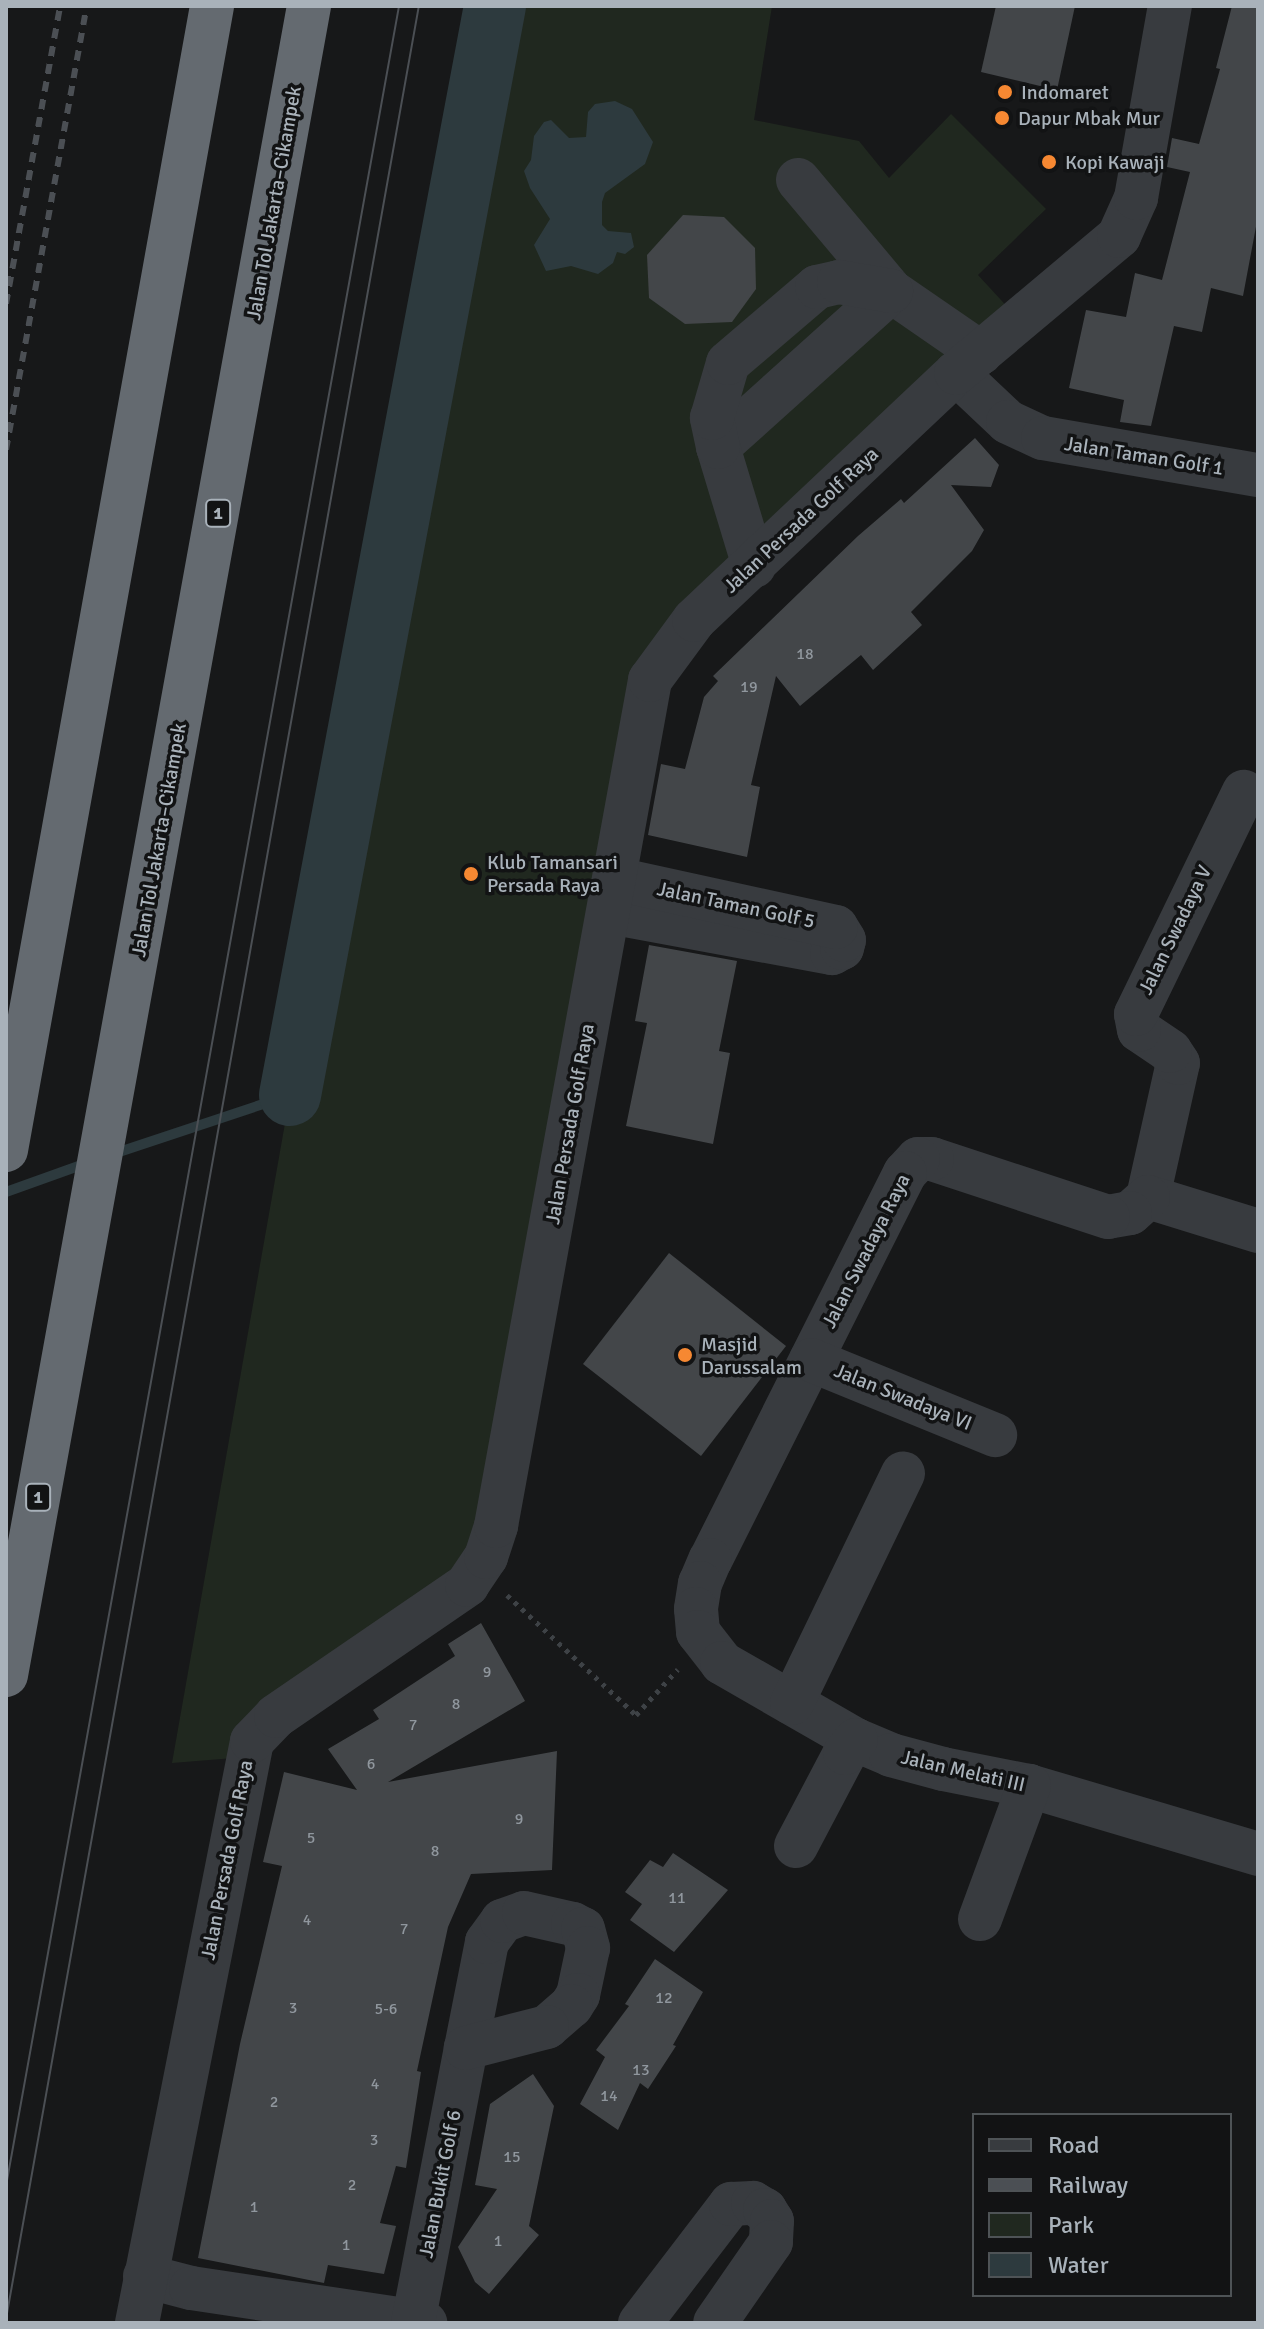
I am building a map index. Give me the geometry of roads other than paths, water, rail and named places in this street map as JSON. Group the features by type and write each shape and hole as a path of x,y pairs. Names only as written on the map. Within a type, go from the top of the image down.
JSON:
{"highway":[{"path":"6,1150 212,6"},
{"name":"Jalan Tol Jakarta–Cikampek","path":"6,1675 309,6"}],"street":[{"name":"Jalan Persada Golf Raya","path":"137,2323 252,1741 276,1716 474,1579 486,1557 496,1526 650,680 694,620 968,363 1104,252 1128,221 1136,198 1170,6"},
{"path":"798,180 891,291"},
{"path":"754,566 712,418 728,363 817,287 839,282 891,291"},
{"name":"Jalan Taman Golf 1","path":"891,291 968,363 1008,422 1043,438 1258,475"},
{"path":"718,447 891,291"},
{"name":"Jalan Swadaya V","path":"1148,1197 1178,1063 1170,1051 1139,1030 1136,1014 1244,792"},
{"name":"Jalan Swadaya Raya","path":"700,1637 696,1609 700,1583 905,1173 918,1159 932,1159 1108,1217 1130,1213 1148,1197"},
{"path":"1148,1197 1258,1231"},
{"name":"Jalan Swadaya VI","path":"811,1360 995,1435"},
{"path":"792,1703 903,1473"},
{"name":"Jalan Melati III","path":"700,1637 722,1663 856,1740 891,1755 1029,1786 1258,1854"},
{"path":"796,1846 845,1753 856,1740"},
{"path":"980,1919 1029,1786"},
{"name":"Jalan Bukit Golf 6","path":"417,2322 466,2048"},
{"path":"640,2323 731,2204 753,2203 765,2210 772,2221 771,2242 715,2323"},
{"path":"145,2276 191,2288 417,2322"}],"water":[{"path":"615,101 632,109 653,142 645,164 605,193 602,202 602,225 608,231 631,233 634,247 625,254 617,252 613,263 598,274 571,266 546,271 534,245 550,219 530,188 524,171 531,160 534,136 544,122 551,120 569,138 586,137 588,112 595,104"}],"waterway":[{"path":"290,1095 495,6"},
{"path":"113,1154 290,1095"},
{"path":"6,1192 87,1163"}],"tram line":[{"path":"6,2186 399,6"},
{"path":"6,2319 419,6"}],"railway":[{"path":"6,304 60,6"},
{"path":"6,450 87,6"}],"place":[{"name":"Indomaret","path":"1005,92"},
{"name":"Dapur Mbak Mur","path":"1002,118"},
{"name":"Kopi Kawaji","path":"1049,162"},
{"name":"Klub Tamansari Persada Raya","path":"471,874"},
{"name":"Masjid Darussalam","path":"685,1355"}]}
